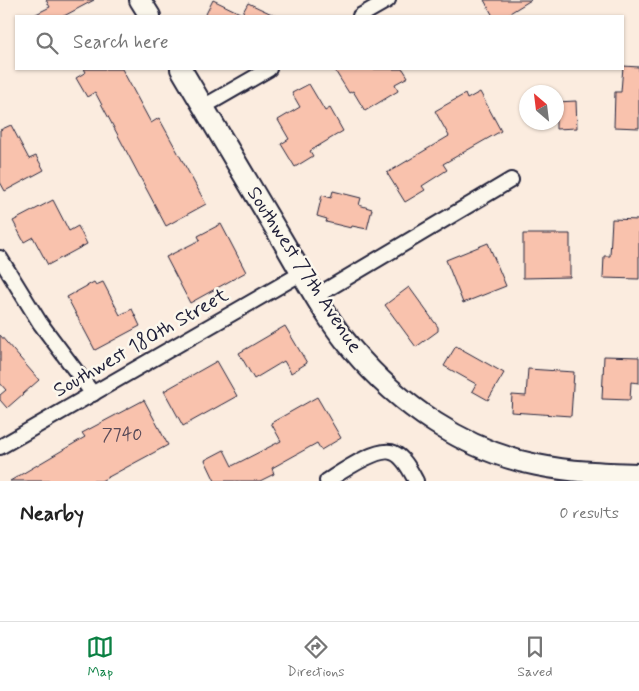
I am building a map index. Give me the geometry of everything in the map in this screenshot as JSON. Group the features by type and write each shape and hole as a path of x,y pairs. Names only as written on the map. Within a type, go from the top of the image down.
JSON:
{"street":[{"path":"140,0 149,15"},
{"path":"362,15 388,0"},
{"name":"Southwest 77th Avenue","path":"181,70 341,335 367,366 415,409 447,431 484,448 520,461 574,471 639,474"},
{"path":"203,107 268,70"},
{"path":"316,296 511,180"},
{"path":"0,258 31,310 93,394"},
{"name":"Southwest 180th Street","path":"0,448 302,273"},
{"path":"327,481 375,454 388,451 394,453 404,462 416,481"}],"building":[{"path":"46,0 94,0 66,15 34,15 50,7"},
{"path":"213,0 242,14 248,3 274,15 206,15"},
{"path":"484,0 531,0 507,15 492,15"},
{"path":"624,66 639,67 639,128 614,127 615,92 621,92"},
{"path":"85,70 123,70 151,123 159,118 206,204 166,226 95,92 87,97 76,78 86,72"},
{"path":"335,70 404,70 408,77 395,84 398,91 365,111 353,91 349,93"},
{"path":"309,84 325,111 330,108 343,131 310,151 313,156 295,167 281,144 289,139 278,120 300,107 292,93"},
{"path":"480,92 501,131 443,164 447,170 422,186 425,190 405,202 387,173 449,136 435,111 465,94 467,99"},
{"path":"576,101 577,128 564,129 564,102"},
{"path":"11,125 29,159 36,156 44,170 5,191 0,182 0,130"},
{"path":"333,191 361,198 359,205 372,209 367,229 352,226 351,228 326,222 327,219 317,216 322,195 331,198"},
{"path":"53,200 69,231 78,226 87,244 48,265 33,237 24,242 13,221"},
{"path":"612,219 639,220 639,279 603,278 604,256 610,256"},
{"path":"221,224 246,272 190,303 166,257 200,240 198,236"},
{"path":"523,234 570,234 570,277 523,278"},
{"path":"488,243 506,286 463,303 446,260"},
{"path":"94,282 96,285 103,282 120,315 132,309 140,326 95,350 67,297"},
{"path":"409,287 438,327 438,331 416,347 385,305"},
{"path":"285,326 307,363 291,373 284,361 254,379 239,353"},
{"path":"0,335 39,380 7,408 0,400 0,395 6,390 0,383"},
{"path":"456,346 504,373 488,400 472,391 476,384 444,366"},
{"path":"604,356 639,357 639,383 631,382 630,400 602,399"},
{"path":"217,361 237,396 183,426 164,391"},
{"path":"528,369 574,372 571,416 511,412 512,395 526,396"},
{"path":"317,397 341,438 321,450 317,443 272,468 274,474 260,481 215,481 205,460 224,450 232,466 281,441 271,423"},
{"path":"144,400 168,445 101,481 10,481 85,437 82,433"}]}
